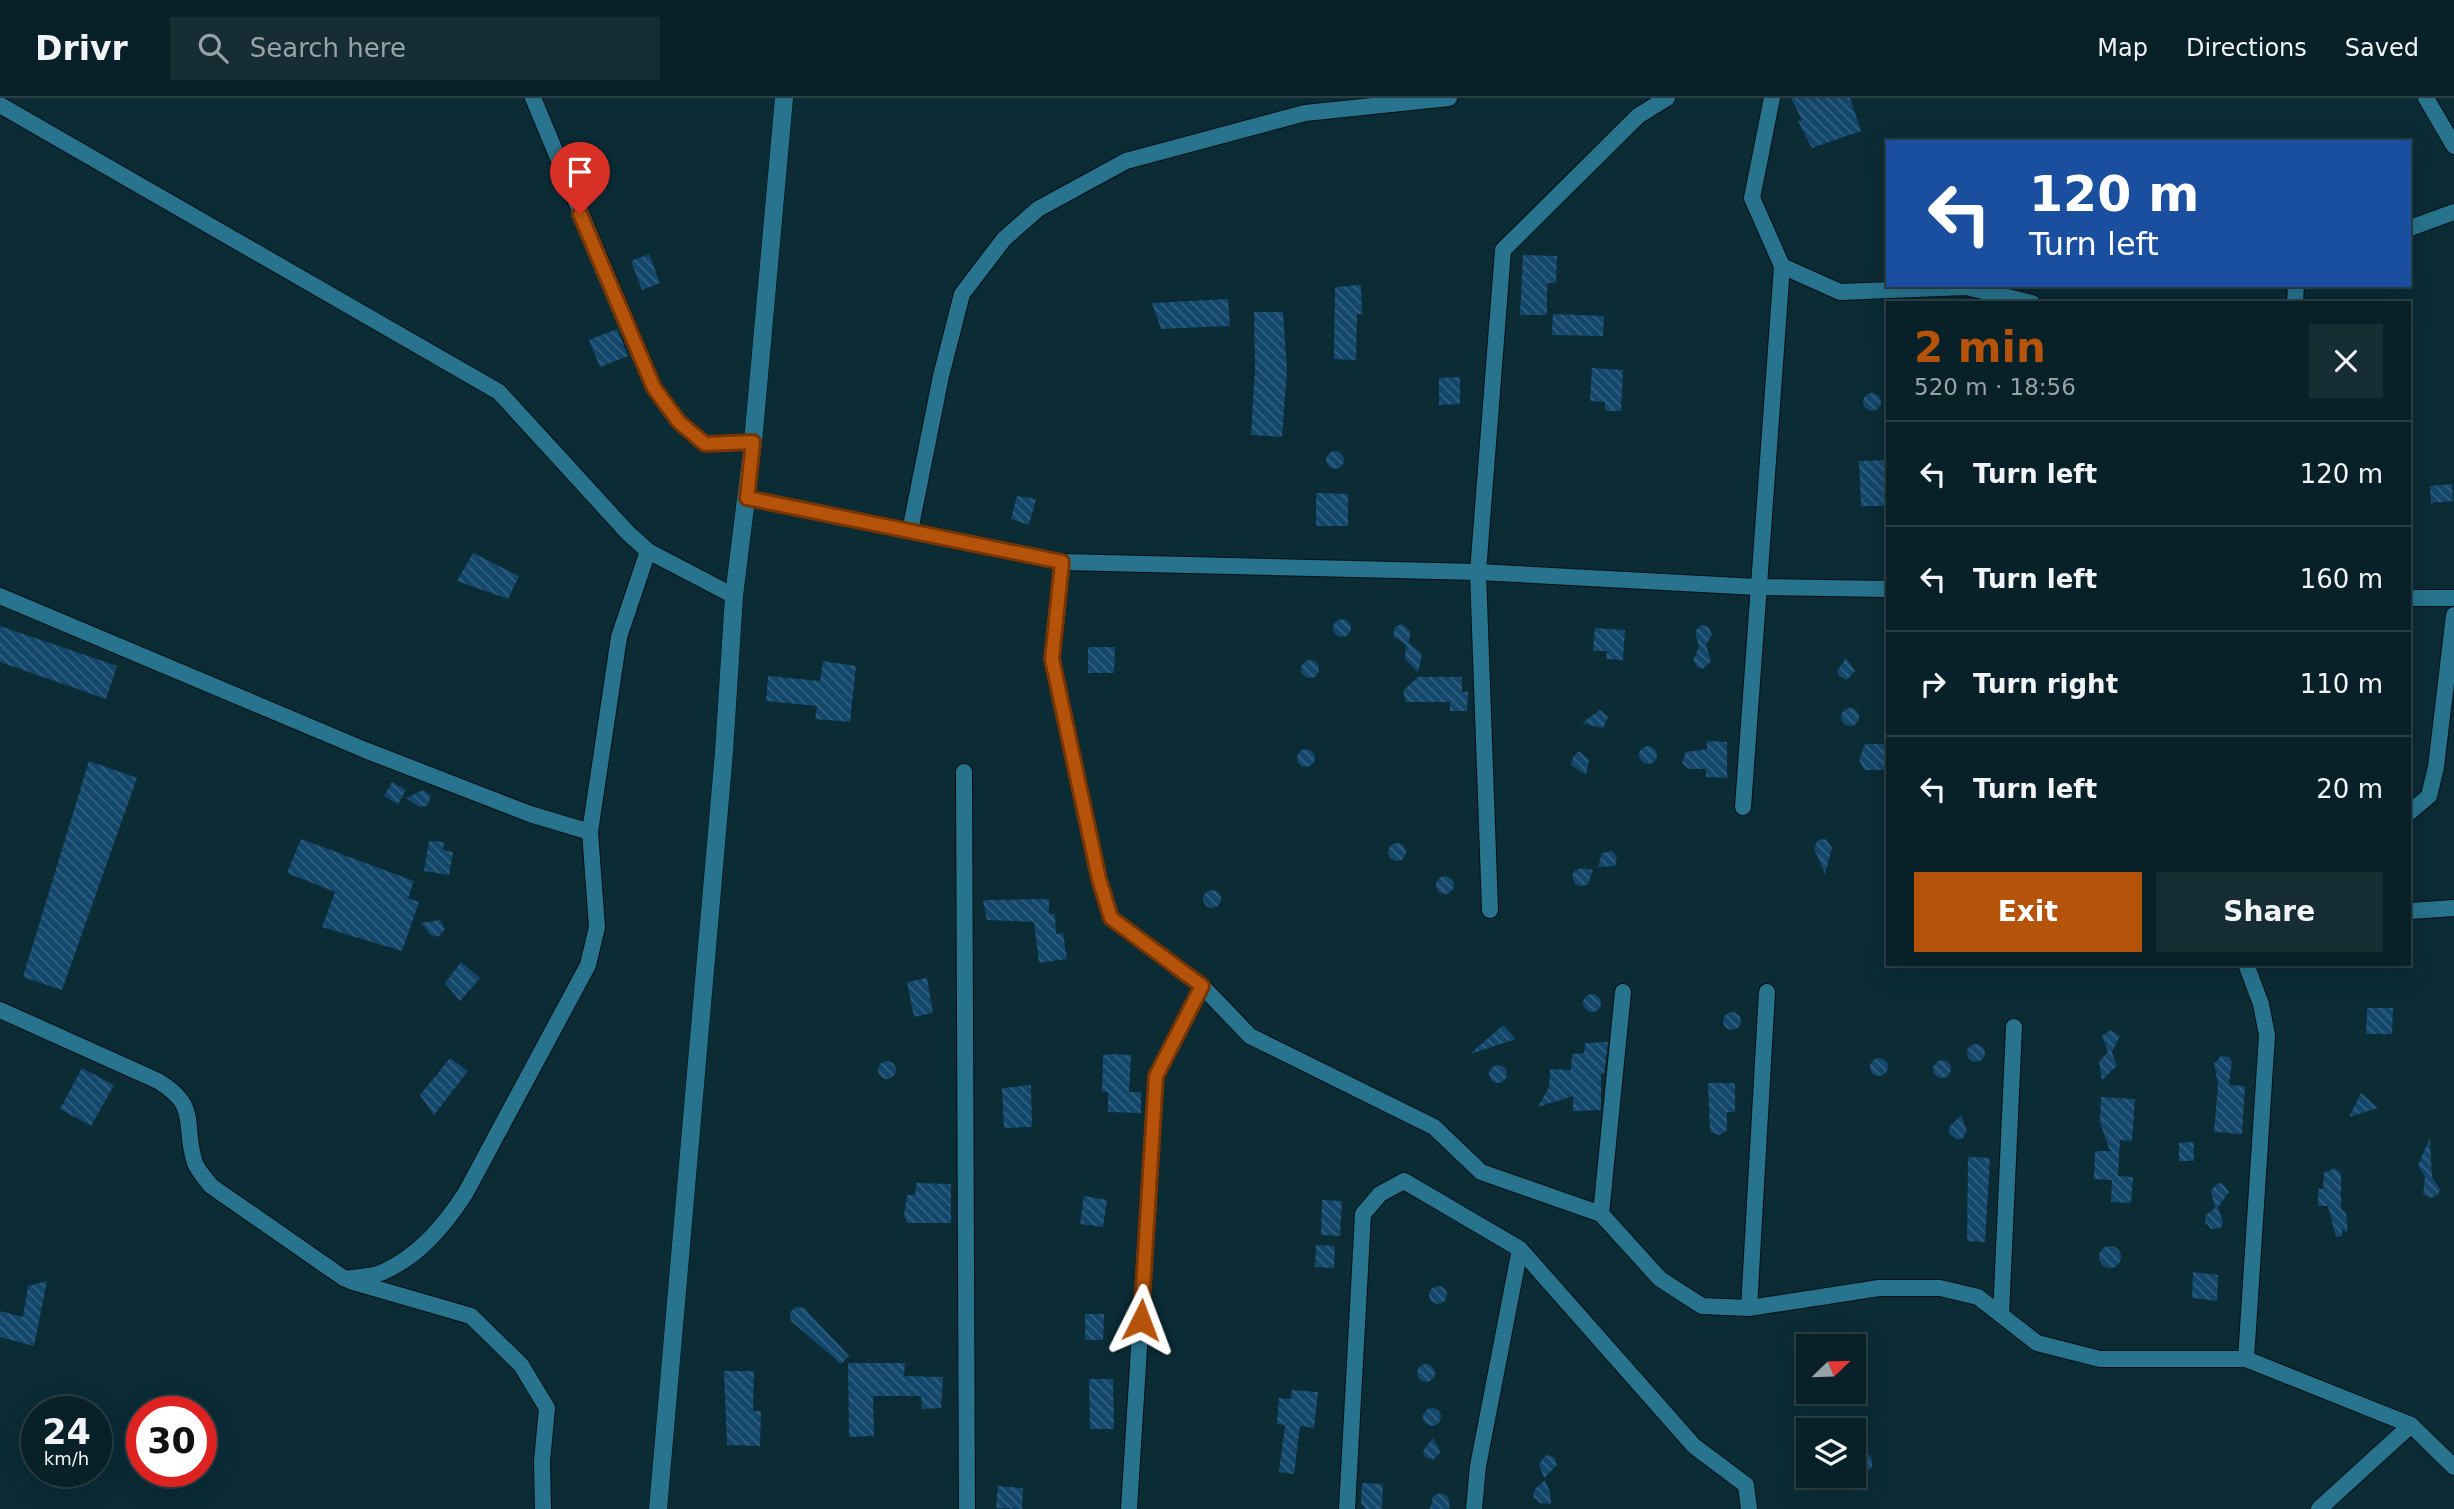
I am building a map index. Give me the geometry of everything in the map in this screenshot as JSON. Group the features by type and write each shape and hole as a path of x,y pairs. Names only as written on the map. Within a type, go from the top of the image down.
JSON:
{"main road":[{"path":"657,1509 724,752 734,596 753,442 783,98"}],"street":[{"path":"533,98 654,388 679,422 705,444 753,442"},
{"path":"1305,113 1320,98"},
{"path":"911,531 939,389 962,294 1004,239 1038,209 1126,161 1305,113 1449,98"},
{"path":"1490,909 1478,572 1503,250 1638,116 1667,98"},
{"path":"1743,807 1782,266 1752,198 1772,98"},
{"path":"2426,98 2454,146"},
{"path":"0,105 499,392 628,533 648,551 734,596"},
{"path":"2411,228 2454,212"},
{"path":"1782,266 1840,292 1966,287 2024,301"},
{"path":"747,498 1062,562 1478,572 1757,587 1886,589"},
{"path":"345,1279 381,1273 415,1252 443,1227 465,1194 558,1026 588,965 597,927 590,832 619,637 648,551"},
{"path":"1062,562 1052,659 1099,879 1111,918 1202,986 1251,1036 1434,1127 1481,1172 1601,1214 1660,1279 1702,1306 1749,1308 1879,1288 1932,1287 1979,1297 2037,1343 2100,1359 2246,1359 2411,1425 2454,1467"},
{"path":"0,596 365,750 530,814 590,832"},
{"path":"2411,598 2454,598"},
{"path":"2411,811 2429,796 2437,766 2444,680 2454,615"},
{"path":"964,772 967,1509"},
{"path":"2411,911 2454,908"},
{"path":"2246,1359 2267,1035 2261,1004 2247,966"},
{"path":"1129,1509 1156,1076 1202,986"},
{"path":"1601,1214 1623,992"},
{"path":"1749,1308 1767,992"},
{"path":"0,1010 158,1081 179,1094 188,1119 196,1164 211,1186 345,1279 471,1316 521,1365 547,1408 542,1461 543,1509"},
{"path":"2001,1315 2014,1027"},
{"path":"1347,1509 1363,1214 1380,1194 1404,1181 1520,1249 1694,1446 1746,1485 1749,1509"},
{"path":"1474,1509 1478,1465 1520,1249"},
{"path":"2319,1509 2411,1425"}],"building":[{"path":"1791,98 1850,98 1861,131 1812,148 1798,121 1802,120"},
{"path":"649,254 660,283 642,290 631,261"},
{"path":"1523,255 1557,256 1556,283 1547,283 1547,315 1520,315"},
{"path":"1361,285 1362,314 1357,314 1356,360 1334,359 1335,287"},
{"path":"1228,299 1230,326 1161,329 1152,303"},
{"path":"1254,312 1283,312 1287,370 1282,437 1251,435 1255,368"},
{"path":"1553,314 1604,316 1603,336 1552,335"},
{"path":"617,329 628,356 600,367 589,340"},
{"path":"1592,368 1623,370 1621,411 1605,411 1605,402 1590,401"},
{"path":"1460,377 1460,404 1439,405 1439,378"},
{"path":"1872,393 1878,396 1881,402 1878,408 1872,411 1866,408 1863,402 1866,396"},
{"path":"1335,451 1341,454 1344,460 1341,466 1335,469 1329,466 1326,460 1329,454"},
{"path":"1886,460 1886,506 1861,506 1859,461"},
{"path":"2452,484 2453,501 2431,503 2430,486"},
{"path":"1316,493 1348,494 1348,526 1316,526"},
{"path":"1017,496 1036,499 1029,525 1011,519"},
{"path":"473,553 519,576 508,599 457,581"},
{"path":"1342,619 1348,622 1351,628 1348,634 1342,637 1336,634 1333,628 1336,622"},
{"path":"1402,624 1410,631 1409,643 1422,654 1418,672 1405,659 1406,645 1393,636 1395,627"},
{"path":"1701,625 1709,627 1712,635 1706,645 1711,661 1703,669 1697,667 1693,660 1699,647 1695,631"},
{"path":"0,626 117,666 106,699 0,662"},
{"path":"1595,628 1625,630 1623,660 1606,659 1607,651 1593,651"},
{"path":"1088,647 1115,647 1114,673 1088,673"},
{"path":"1846,658 1855,671 1847,680 1839,676 1837,671"},
{"path":"1310,660 1316,663 1319,669 1316,675 1310,678 1304,675 1301,669 1304,663"},
{"path":"823,661 856,666 850,722 815,719 817,706 766,701 768,676 820,681"},
{"path":"1418,677 1462,677 1462,692 1468,692 1467,711 1450,711 1450,702 1406,702 1403,691"},
{"path":"1850,708 1856,711 1859,717 1856,723 1850,726 1844,723 1841,717 1844,711"},
{"path":"1600,710 1608,717 1603,728 1582,723"},
{"path":"1707,741 1727,742 1727,778 1706,777 1706,769 1689,769 1682,763 1686,752 1707,749"},
{"path":"1865,744 1886,744 1886,770 1864,770 1859,760"},
{"path":"1648,746 1654,749 1657,755 1654,761 1648,764 1642,761 1639,755 1642,749"},
{"path":"1306,749 1312,752 1315,758 1312,764 1306,767 1300,764 1297,758 1300,752"},
{"path":"1579,751 1589,760 1586,775 1571,765 1573,757"},
{"path":"89,761 137,778 62,990 23,977"},
{"path":"392,782 406,790 398,804 384,796"},
{"path":"423,790 431,796 427,806 419,807 406,798"},
{"path":"301,839 414,881 408,898 419,902 402,951 322,927 335,892 287,873"},
{"path":"1826,839 1832,848 1825,874 1814,848 1818,840"},
{"path":"429,841 444,842 443,850 453,852 449,875 424,871"},
{"path":"1397,843 1405,848 1406,852 1401,860 1397,861 1389,856 1388,852 1393,844"},
{"path":"1612,851 1617,857 1615,866 1598,867 1602,853"},
{"path":"1582,868 1593,870 1588,884 1576,885 1572,877 1574,871"},
{"path":"1445,876 1451,879 1454,885 1451,891 1445,894 1439,891 1436,885 1439,879"},
{"path":"1212,890 1218,893 1221,899 1218,905 1212,908 1206,905 1203,899 1206,893"},
{"path":"1049,899 1049,914 1055,914 1056,934 1063,933 1067,959 1039,963 1034,922 987,920 983,900"},
{"path":"440,920 445,929 438,937 431,935 421,923"},
{"path":"461,962 480,978 460,1001 445,983"},
{"path":"927,978 933,1013 914,1017 907,982"},
{"path":"1592,994 1598,997 1601,1003 1598,1009 1592,1012 1586,1009 1583,1003 1586,997"},
{"path":"2367,1008 2393,1008 2392,1034 2366,1034"},
{"path":"1732,1012 1738,1015 1741,1021 1738,1027 1732,1030 1726,1027 1723,1021 1726,1015"},
{"path":"1503,1025 1516,1039 1470,1054"},
{"path":"2111,1030 2120,1036 2112,1052 2117,1066 2102,1080 2099,1062 2108,1052 2102,1036"},
{"path":"1608,1042 1604,1074 1601,1074 1601,1110 1573,1111 1573,1096 1538,1107 1549,1087 1550,1069 1571,1070 1572,1054 1584,1053 1585,1043"},
{"path":"1976,1044 1982,1047 1985,1053 1982,1059 1976,1062 1970,1059 1967,1053 1970,1047"},
{"path":"1103,1055 1131,1055 1129,1092 1141,1092 1141,1113 1108,1112 1108,1092 1102,1092"},
{"path":"2221,1056 2229,1057 2232,1062 2229,1085 2245,1086 2242,1134 2214,1132 2218,1084 2214,1064"},
{"path":"450,1058 468,1071 434,1115 420,1095"},
{"path":"1879,1058 1885,1061 1888,1067 1885,1073 1879,1076 1873,1073 1870,1067 1873,1061"},
{"path":"1942,1060 1950,1065 1951,1069 1946,1077 1942,1078 1934,1073 1933,1069 1938,1061"},
{"path":"887,1061 893,1064 896,1070 893,1076 887,1079 881,1076 878,1070 881,1064"},
{"path":"1498,1065 1504,1068 1507,1074 1504,1080 1498,1083 1492,1080 1489,1074 1492,1068"},
{"path":"82,1068 114,1085 91,1126 60,1109"},
{"path":"1708,1083 1735,1083 1735,1112 1727,1112 1727,1130 1720,1135 1712,1133 1710,1129"},
{"path":"1031,1085 1032,1127 1004,1128 1002,1088"},
{"path":"2361,1093 2378,1108 2349,1117"},
{"path":"2101,1097 2135,1099 2132,1141 2120,1140 2118,1176 2133,1177 2131,1203 2111,1202 2112,1180 2094,1179 2095,1151 2110,1151 2100,1122"},
{"path":"1961,1115 1967,1131 1962,1139 1956,1139 1949,1133 1949,1127"},
{"path":"2430,1138 2432,1177 2440,1189 2438,1195 2430,1198 2423,1194 2425,1177 2418,1165"},
{"path":"2194,1142 2194,1161 2179,1161 2179,1143"},
{"path":"1968,1157 1990,1158 1985,1242 1967,1241"},
{"path":"2335,1168 2341,1174 2341,1209 2346,1213 2348,1234 2342,1229 2342,1236 2336,1237 2328,1206 2318,1206 2318,1189 2323,1189 2324,1173"},
{"path":"916,1183 951,1184 951,1223 907,1223 904,1215 907,1195 915,1195"},
{"path":"2222,1183 2229,1192 2218,1207 2223,1223 2220,1228 2211,1229 2205,1222 2206,1215 2215,1208 2211,1191 2216,1184"},
{"path":"1084,1196 1107,1200 1103,1227 1080,1224"},
{"path":"1322,1200 1342,1201 1340,1236 1321,1235"},
{"path":"1316,1245 1335,1246 1334,1268 1315,1267"},
{"path":"2110,1246 2118,1249 2121,1257 2118,1265 2110,1268 2102,1265 2099,1257 2102,1249"},
{"path":"2193,1272 2218,1275 2217,1301 2192,1298"},
{"path":"47,1281 34,1346 0,1337 0,1311 23,1317 28,1286"},
{"path":"1438,1286 1444,1289 1447,1295 1444,1301 1438,1304 1432,1301 1429,1295 1432,1289"},
{"path":"796,1307 804,1308 849,1356 841,1364 791,1321 790,1312"},
{"path":"1085,1314 1104,1314 1103,1340 1085,1340"},
{"path":"848,1363 905,1363 904,1376 943,1377 941,1408 922,1409 921,1396 873,1396 874,1436 849,1437"},
{"path":"1426,1364 1432,1367 1435,1373 1432,1379 1426,1382 1420,1379 1417,1373 1420,1367"},
{"path":"724,1371 754,1371 753,1411 761,1411 760,1446 727,1445"},
{"path":"1089,1379 1113,1379 1114,1429 1090,1429"},
{"path":"1292,1390 1318,1392 1314,1428 1300,1426 1294,1474 1279,1472 1285,1425 1277,1424 1279,1398 1291,1399"},
{"path":"1432,1408 1440,1413 1441,1417 1436,1425 1432,1426 1424,1421 1423,1417 1428,1409"},
{"path":"1433,1438 1441,1452 1433,1460 1425,1457 1423,1451"},
{"path":"1866,1452 1872,1458 1872,1467 1868,1471"},
{"path":"1546,1455 1554,1457 1557,1465 1544,1478 1539,1464"},
{"path":"1545,1480 1551,1504 1540,1503 1533,1497 1535,1489"},
{"path":"1362,1483 1383,1484 1382,1509 1364,1509 1364,1505 1361,1505"},
{"path":"998,1486 1023,1488 1022,1509 996,1508"},
{"path":"1441,1493 1448,1497 1450,1509 1430,1509 1433,1496"}],"route":[{"path":"580,214 654,388 679,422 705,444 753,442 747,498 1062,562 1052,659 1099,879 1111,918 1202,986 1156,1076 1141,1320"}]}
